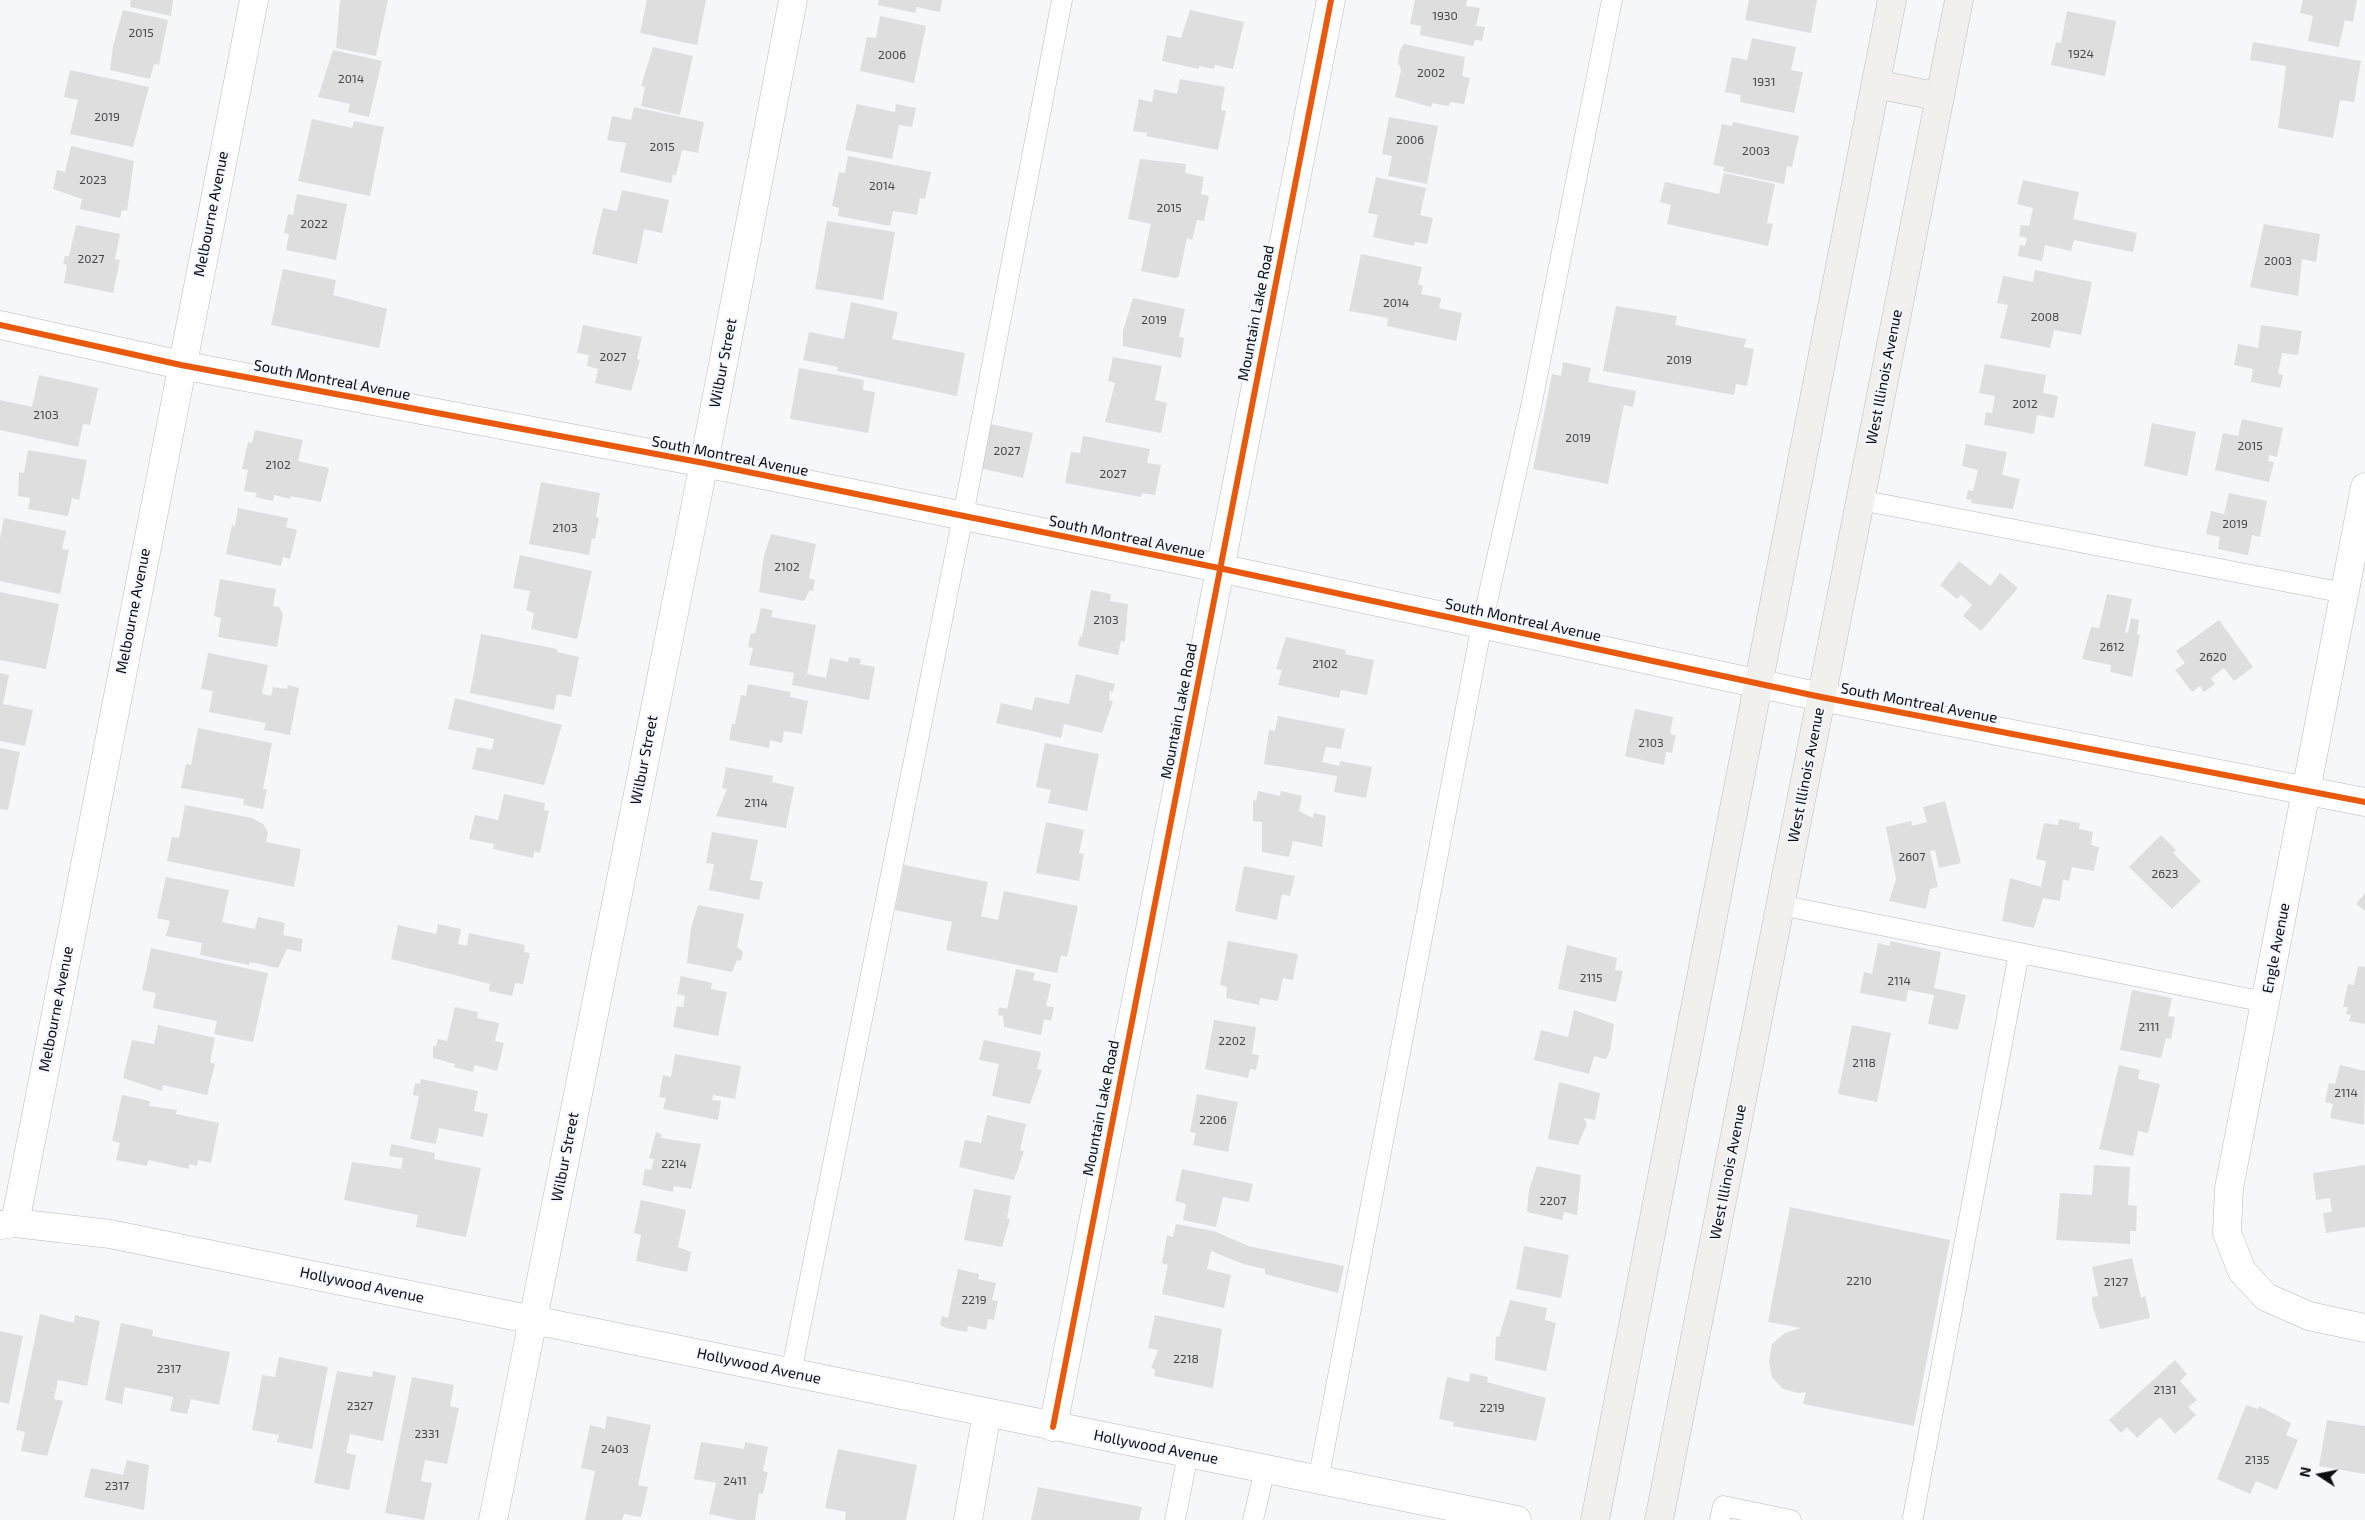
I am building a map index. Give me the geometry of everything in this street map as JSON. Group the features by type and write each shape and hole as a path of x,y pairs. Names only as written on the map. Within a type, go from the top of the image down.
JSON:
{"main road":[{"path":"1595,1520 1892,0"},
{"name":"West Illinois Avenue","path":"1659,1520 1959,0"},
{"path":"1876,84 1940,97"}],"street":[{"name":"Melbourne Avenue","path":"7,1224 254,0"},
{"name":"Wilbur Street","path":"493,1520 704,463 793,0"},
{"name":"Mountain Lake Road","path":"1053,1427 1331,0"},
{"name":"South Montreal Avenue","path":"0,325 181,365 704,463 1219,568 1821,697 2365,802"},
{"name":"Engle Avenue","path":"2365,487 2229,1188 2227,1233 2242,1272 2266,1297 2309,1316 2365,1328"},
{"name":"Hollywood Avenue","path":"7,1224 110,1234 987,1414 1265,1469 1480,1516 1517,1520"},
{"path":"968,1520 987,1414"}],"lane":[{"path":"791,1373 963,516 1062,0"},
{"path":"1318,1481 1482,624 1532,402 1612,0"},
{"path":"1860,500 2345,593"},
{"path":"1780,905 2266,1002"},
{"path":"1917,1519 2019,953"},
{"path":"1175,1520 1188,1454"},
{"path":"1254,1520 1265,1469"},
{"path":"1720,1520 1723,1506 1792,1520"}],"building":[{"path":"131,0 173,0 171,16 130,7"},
{"path":"340,0 388,0 376,56 336,48"},
{"path":"647,0 706,0 697,45 640,33"},
{"path":"879,0 942,0 940,12 917,7 915,13 878,5"},
{"path":"1415,0 1467,0 1466,6 1480,8 1476,26 1485,27 1482,41 1475,40 1473,46 1420,35 1421,26 1410,24"},
{"path":"1749,0 1817,0 1811,33 1745,20"},
{"path":"2303,0 2357,0 2353,22 2345,20 2339,47 2308,41 2313,16 2300,13"},
{"path":"123,10 168,20 159,65 154,64 150,79 110,70 113,46"},
{"path":"1190,10 1244,22 1233,69 1215,65 1214,69 1199,66 1199,69 1162,61 1167,35 1181,38"},
{"path":"2067,11 2116,21 2105,76 2051,65 2056,42 2061,43"},
{"path":"880,16 926,26 914,83 860,71 867,37 876,38"},
{"path":"1752,38 1796,47 1791,70 1803,72 1794,113 1740,102 1741,95 1725,92 1732,57 1747,60"},
{"path":"2253,42 2361,61 2354,102 2340,100 2333,138 2278,128 2286,66 2250,60"},
{"path":"1404,44 1465,57 1462,76 1470,78 1464,104 1450,102 1449,106 1432,103 1431,107 1395,97 1401,70 1398,62 1400,50"},
{"path":"653,47 693,56 680,115 641,106 645,87 641,86"},
{"path":"333,50 382,61 369,117 348,112 350,104 318,97"},
{"path":"70,70 149,87 133,147 70,134 78,100 64,97"},
{"path":"1180,79 1225,87 1221,110 1226,111 1218,150 1146,136 1147,133 1133,131 1139,99 1152,102 1154,89 1177,94"},
{"path":"857,104 895,112 896,104 916,108 912,127 899,125 892,159 845,150"},
{"path":"634,107 704,122 698,153 682,150 676,175 673,175 671,183 620,172 626,143 607,140 612,116 631,120"},
{"path":"1389,117 1438,126 1427,184 1388,176 1392,156 1382,154"},
{"path":"312,119 352,128 354,121 384,127 370,196 298,181"},
{"path":"1733,122 1799,136 1792,167 1787,166 1784,184 1723,171 1724,167 1713,165 1722,124 1732,126"},
{"path":"71,146 134,161 127,211 122,210 120,218 80,209 82,199 53,189 57,170 65,172"},
{"path":"848,156 931,172 925,199 920,198 917,215 893,211 890,226 838,216 839,208 832,206 839,172 845,173"},
{"path":"1140,159 1186,164 1185,173 1204,177 1201,194 1209,196 1204,221 1197,220 1192,240 1187,238 1179,276 1176,278 1141,271 1151,224 1128,219"},
{"path":"1724,173 1775,184 1767,223 1773,224 1768,246 1667,224 1671,205 1660,202 1665,182 1719,194"},
{"path":"1376,177 1426,188 1420,215 1433,218 1427,244 1415,242 1414,246 1373,237 1378,215 1368,213"},
{"path":"2023,180 2079,192 2073,219 2137,233 2133,252 2074,240 2071,251 2045,245 2042,261 2018,256 2020,245 2025,246 2027,238 2019,236 2021,225 2029,226 2033,208 2017,204"},
{"path":"622,190 669,200 662,233 644,229 637,264 592,254 603,208 617,211"},
{"path":"297,194 347,204 336,260 286,250 289,234 284,233 288,214 293,215"},
{"path":"827,221 895,232 883,300 815,289"},
{"path":"2264,224 2320,234 2316,262 2302,259 2298,296 2250,287"},
{"path":"76,225 120,234 115,259 120,260 113,293 64,283 67,265 63,264 65,256 69,256"},
{"path":"1361,254 1422,267 1418,284 1423,286 1421,294 1441,298 1439,308 1462,313 1456,341 1387,326 1388,318 1349,311"},
{"path":"283,269 336,280 333,295 387,309 379,348 271,325"},
{"path":"2035,270 2092,282 2081,335 2054,330 2050,348 2000,338 2008,305 1997,303 2003,276 2033,282"},
{"path":"1133,298 1185,309 1179,337 1184,338 1181,358 1123,346 1123,331"},
{"path":"851,302 898,312 892,339 965,353 957,396 837,371 838,367 803,360 809,332 844,339"},
{"path":"1616,306 1677,316 1675,325 1746,339 1744,347 1754,349 1747,386 1736,384 1734,395 1603,371"},
{"path":"583,325 642,337 637,359 640,360 631,391 595,383 598,369 587,366 589,355 577,353"},
{"path":"2261,325 2302,331 2298,355 2282,353 2278,374 2283,375 2280,388 2251,382 2253,369 2234,365 2238,344 2258,348"},
{"path":"1113,357 1162,366 1155,400 1167,403 1161,433 1105,422 1115,383 1108,381"},
{"path":"1563,362 1591,368 1588,382 1636,391 1633,407 1624,405 1608,484 1533,469 1552,374 1561,376"},
{"path":"1985,364 2046,375 2043,393 2058,396 2054,418 2037,415 2034,434 1984,425 1986,412 1992,413 1995,396 1979,393"},
{"path":"799,368 864,380 863,390 875,392 868,433 790,419"},
{"path":"39,375 98,388 90,425 83,424 78,447 0,430 0,400 32,407"},
{"path":"2242,419 2283,428 2277,457 2269,455 2268,461 2274,462 2269,482 2215,470 2223,433 2238,436"},
{"path":"2152,423 2196,432 2187,476 2144,466"},
{"path":"990,424 1033,433 1023,478 980,468"},
{"path":"255,430 303,440 298,461 329,468 321,502 291,496 290,499 274,495 273,501 255,497 257,493 244,491 248,470 242,469 248,442 252,443"},
{"path":"1083,436 1150,449 1147,463 1161,465 1155,495 1142,493 1141,497 1065,483 1071,452 1080,453"},
{"path":"1966,444 2007,452 2002,475 2020,479 2013,509 1971,503 1972,500 1966,499 1968,490 1973,491 1978,470 1962,466"},
{"path":"28,450 87,460 79,500 72,498 68,516 28,509 30,498 18,496 19,472 24,473"},
{"path":"541,482 600,493 596,517 599,518 595,539 592,538 589,555 529,544"},
{"path":"2229,493 2267,501 2260,537 2252,535 2248,555 2218,549 2220,537 2206,534 2211,511 2224,514"},
{"path":"238,508 288,518 286,527 297,530 290,559 283,557 281,566 226,554 232,525 235,526"},
{"path":"4,518 66,531 62,549 69,550 60,594 0,581 0,538"},
{"path":"771,534 816,544 809,578 815,580 813,591 810,590 804,601 759,592 764,556"},
{"path":"520,555 592,571 577,639 531,629 534,613 526,610 530,591 513,588"},
{"path":"1959,561 1990,586 2000,573 2018,588 1981,631 1963,616 1972,605 1961,595 1957,599 1940,585"},
{"path":"220,579 276,589 273,606 279,607 283,614 277,647 218,637 221,618 214,616"},
{"path":"1091,590 1111,594 1110,601 1128,604 1125,642 1121,641 1118,655 1078,646 1080,636 1082,637"},
{"path":"0,592 59,604 46,669 0,660"},
{"path":"2107,594 2132,599 2125,632 2128,633 2131,618 2139,620 2137,634 2140,635 2132,677 2110,672 2111,665 2082,659 2091,627 2099,628"},
{"path":"761,608 773,610 771,617 816,625 807,674 826,678 830,658 848,662 849,657 861,659 860,664 875,667 869,700 792,685 794,673 749,665 753,648 748,647 751,633 755,634"},
{"path":"2219,620 2253,667 2234,681 2224,668 2211,678 2215,684 2204,692 2200,686 2192,692 2175,670 2185,663 2176,651"},
{"path":"481,634 557,649 557,652 579,657 571,697 557,694 554,710 470,693"},
{"path":"1286,637 1346,650 1345,654 1374,660 1367,695 1341,690 1339,698 1278,685 1282,670 1276,669"},
{"path":"208,653 268,665 262,694 271,696 273,687 287,689 288,685 299,688 290,735 264,730 266,723 209,712 213,691 201,689"},
{"path":"0,673 9,675 3,704 33,710 25,746 0,741"},
{"path":"1076,674 1115,684 1113,692 1110,691 1109,700 1113,701 1102,733 1064,724 1061,738 1028,730 1029,728 1027,730 996,723 1001,703 1032,710 1035,697 1069,704"},
{"path":"748,684 791,692 790,697 808,701 802,734 784,731 782,743 770,740 769,748 729,740 732,724 735,724 741,695 746,696"},
{"path":"455,698 562,725 544,785 472,769 477,747 492,750 494,739 448,729"},
{"path":"1635,709 1673,717 1670,734 1676,735 1672,753 1666,752 1664,765 1625,756"},
{"path":"1278,716 1345,729 1341,749 1326,747 1322,762 1339,766 1340,761 1372,767 1366,798 1334,792 1337,776 1264,764 1269,730 1275,731"},
{"path":"198,728 272,743 263,789 267,789 263,809 243,805 244,799 181,788 186,764 191,765"},
{"path":"1045,743 1099,754 1087,811 1048,803 1051,790 1036,787"},
{"path":"0,748 20,752 8,810 0,809"},
{"path":"726,767 773,776 772,782 794,787 786,828 716,816 727,789 722,788"},
{"path":"1258,791 1280,796 1281,791 1302,796 1299,811 1313,818 1314,813 1326,816 1322,847 1293,841 1289,857 1262,852 1262,822 1253,821 1253,800 1256,801"},
{"path":"504,794 545,803 544,810 549,811 540,853 534,851 533,858 493,849 494,844 469,839 475,815 498,820"},
{"path":"1945,801 1961,863 1939,868 1935,850 1930,851 1938,887 1930,889 1926,909 1889,901 1896,879 1886,827 1911,821 1912,826 1927,822 1923,807"},
{"path":"185,805 252,818 263,824 268,832 266,842 301,849 294,887 167,861 172,837 179,838"},
{"path":"2059,819 2080,823 2079,829 2093,832 2091,845 2099,847 2094,871 2072,867 2069,881 2063,879 2060,901 2043,898 2034,928 2002,921 2010,878 2041,887 2046,861 2036,859 2044,823 2058,825"},
{"path":"1046,822 1084,830 1079,853 1084,854 1079,881 1036,873"},
{"path":"712,832 758,840 750,880 763,882 759,900 709,890 714,864 706,863"},
{"path":"2161,835 2176,850 2173,853 2201,881 2172,909 2129,867"},
{"path":"904,865 988,882 981,916 998,920 1004,891 1078,906 1067,957 1061,955 1057,973 946,950 952,922 895,910"},
{"path":"1244,866 1295,876 1290,896 1282,894 1277,920 1235,911"},
{"path":"166,877 229,890 222,922 255,929 258,917 285,923 283,935 303,939 301,952 287,949 278,968 250,962 249,965 200,955 202,943 166,936 170,921 157,918"},
{"path":"2365,893 2365,911 2356,904"},
{"path":"698,905 744,914 737,947 743,952 741,961 737,960 732,972 687,963 691,928"},
{"path":"438,924 461,929 458,944 467,946 469,933 525,945 524,952 530,953 523,984 515,983 512,996 489,991 490,984 391,959 398,925 436,934"},
{"path":"1228,941 1298,954 1293,980 1283,978 1278,1001 1260,998 1259,1005 1226,998 1227,987 1220,985"},
{"path":"1890,941 1941,952 1934,988 1966,995 1958,1030 1928,1024 1934,995 1908,990 1906,1002 1860,993 1864,972 1872,974 1878,943 1890,946"},
{"path":"1567,945 1617,958 1615,970 1623,971 1616,1002 1558,989"},
{"path":"151,948 268,973 253,1042 214,1034 217,1021 153,1008 156,993 142,990"},
{"path":"2358,966 2365,967 2365,1024 2349,1021 2351,1015 2346,1014 2348,1007 2343,1007 2348,984 2354,985"},
{"path":"1016,969 1035,973 1033,980 1051,984 1046,1006 1054,1007 1051,1021 1044,1019 1041,1035 1004,1027 1003,1016 998,1015 999,1007 1007,1009"},
{"path":"681,976 712,983 711,989 727,992 718,1036 673,1027 677,1006 683,1007 685,996 677,994"},
{"path":"2132,990 2172,998 2168,1016 2175,1017 2171,1039 2166,1038 2161,1058 2120,1050"},
{"path":"455,1007 478,1012 477,1018 499,1023 495,1041 504,1043 497,1071 475,1065 473,1072 454,1067 455,1064 433,1058 433,1046 436,1046 438,1039 447,1041"},
{"path":"1574,1010 1614,1024 1610,1051 1606,1059 1594,1056 1589,1074 1534,1060 1541,1030 1568,1037"},
{"path":"1214,1020 1256,1027 1252,1054 1259,1055 1256,1070 1250,1069 1248,1078 1205,1069"},
{"path":"158,1025 215,1038 210,1062 215,1064 207,1095 163,1085 162,1091 123,1078 132,1040 154,1044"},
{"path":"1852,1025 1891,1033 1877,1102 1838,1094"},
{"path":"984,1040 1041,1052 1037,1069 1042,1070 1030,1104 992,1096 999,1064 979,1060"},
{"path":"675,1054 741,1066 735,1099 713,1095 712,1100 721,1101 718,1120 663,1109 666,1098 659,1097 663,1075 671,1077"},
{"path":"2119,1065 2140,1070 2138,1079 2160,1084 2148,1133 2138,1131 2133,1156 2099,1149"},
{"path":"2340,1065 2365,1071 2364,1125 2330,1118 2333,1104 2325,1102 2329,1083 2335,1084"},
{"path":"421,1079 478,1091 474,1111 488,1114 483,1137 439,1128 436,1144 410,1139 419,1096 413,1095 415,1083 420,1084"},
{"path":"1559,1082 1600,1093 1595,1120 1584,1118 1587,1124 1578,1145 1548,1139"},
{"path":"1197,1094 1238,1102 1228,1152 1193,1145 1196,1133 1190,1132"},
{"path":"122,1095 150,1101 149,1106 177,1110 176,1114 219,1123 211,1163 198,1160 197,1166 189,1164 189,1169 148,1160 147,1166 116,1160 120,1143 112,1141"},
{"path":"987,1115 1026,1124 1020,1150 1024,1151 1014,1180 959,1167 965,1140 981,1143"},
{"path":"656,1132 661,1134 661,1138 701,1144 691,1189 674,1186 673,1192 642,1185 645,1169 651,1170 654,1159 649,1158"},
{"path":"391,1144 435,1153 434,1159 481,1168 466,1237 416,1227 418,1215 344,1200 352,1162 401,1169 403,1158 389,1156"},
{"path":"2094,1165 2130,1167 2128,1205 2137,1206 2136,1231 2130,1231 2130,1244 2056,1240 2060,1193 2092,1195"},
{"path":"2365,1165 2365,1227 2326,1233 2323,1213 2332,1212 2330,1198 2316,1200 2313,1173"},
{"path":"1537,1166 1581,1175 1577,1215 1564,1212 1562,1220 1527,1212 1529,1190"},
{"path":"1182,1169 1253,1184 1249,1202 1223,1197 1216,1227 1183,1220 1186,1204 1175,1201"},
{"path":"974,1189 1011,1196 1007,1219 1010,1219 1002,1247 964,1240"},
{"path":"641,1200 686,1210 678,1247 691,1252 687,1272 636,1261 641,1235 634,1233"},
{"path":"1790,1207 1950,1240 1914,1426 1803,1404 1806,1392 1798,1393 1783,1389 1772,1377 1769,1362 1772,1344 1785,1333 1801,1328 1768,1322"},
{"path":"1176,1224 1214,1231 1248,1246 1344,1266 1338,1293 1265,1274 1265,1269 1243,1264 1211,1251 1207,1269 1231,1275 1224,1308 1162,1294 1168,1265 1162,1263 1167,1235 1173,1237"},
{"path":"1524,1246 1569,1255 1561,1298 1516,1289"},
{"path":"2132,1258 2141,1298 2145,1296 2150,1318 2100,1329 2092,1304 2092,1297 2098,1296 2092,1267"},
{"path":"958,1269 979,1274 978,1279 996,1283 992,1300 998,1301 994,1320 988,1319 986,1330 968,1326 967,1332 940,1325 942,1316 948,1318"},
{"path":"1510,1300 1547,1308 1545,1320 1556,1323 1546,1371 1495,1360 1496,1336 1499,1337"},
{"path":"40,1314 74,1323 75,1315 100,1321 87,1386 58,1380 54,1399 63,1401 47,1456 21,1451 25,1432 16,1430"},
{"path":"1155,1315 1222,1329 1213,1388 1154,1376 1155,1369 1151,1368 1158,1350 1148,1348"},
{"path":"121,1323 153,1330 152,1336 230,1352 219,1405 191,1399 187,1414 170,1411 173,1397 125,1387 122,1404 105,1400"},
{"path":"0,1331 23,1336 9,1404 0,1402"},
{"path":"279,1357 328,1367 312,1449 277,1442 279,1435 252,1430 262,1375 275,1377"},
{"path":"2175,1360 2187,1374 2180,1381 2197,1400 2188,1407 2196,1415 2175,1434 2160,1417 2137,1438 2127,1427 2121,1433 2109,1420"},
{"path":"337,1371 372,1377 373,1371 396,1376 383,1441 350,1434 346,1453 356,1455 349,1490 314,1483"},
{"path":"1470,1373 1488,1377 1487,1382 1546,1398 1536,1441 1453,1426 1454,1422 1439,1419 1447,1377 1469,1382"},
{"path":"412,1377 454,1385 450,1406 459,1408 447,1464 425,1460 421,1481 432,1483 424,1520 385,1513"},
{"path":"2246,1405 2258,1409 2259,1406 2291,1423 2286,1435 2298,1440 2277,1490 2256,1481 2250,1494 2217,1479"},
{"path":"607,1416 651,1425 638,1485 648,1487 641,1517 624,1514 622,1520 585,1520 595,1471 581,1468 590,1425 605,1429"},
{"path":"2327,1420 2365,1426 2365,1474 2319,1466"},
{"path":"701,1442 744,1449 745,1442 768,1447 763,1471 768,1472 763,1494 759,1493 755,1520 737,1520 709,1514 716,1483 694,1479"},
{"path":"838,1449 917,1465 906,1520 845,1520 846,1512 825,1508"},
{"path":"127,1460 149,1465 144,1510 84,1497 91,1468 123,1475"},
{"path":"1038,1487 1142,1507 1139,1520 1031,1520"}],"cycle path":[{"path":"1053,1427 1331,0"},
{"path":"0,325 181,365 704,463 1219,568 1821,697 2365,802"}]}
